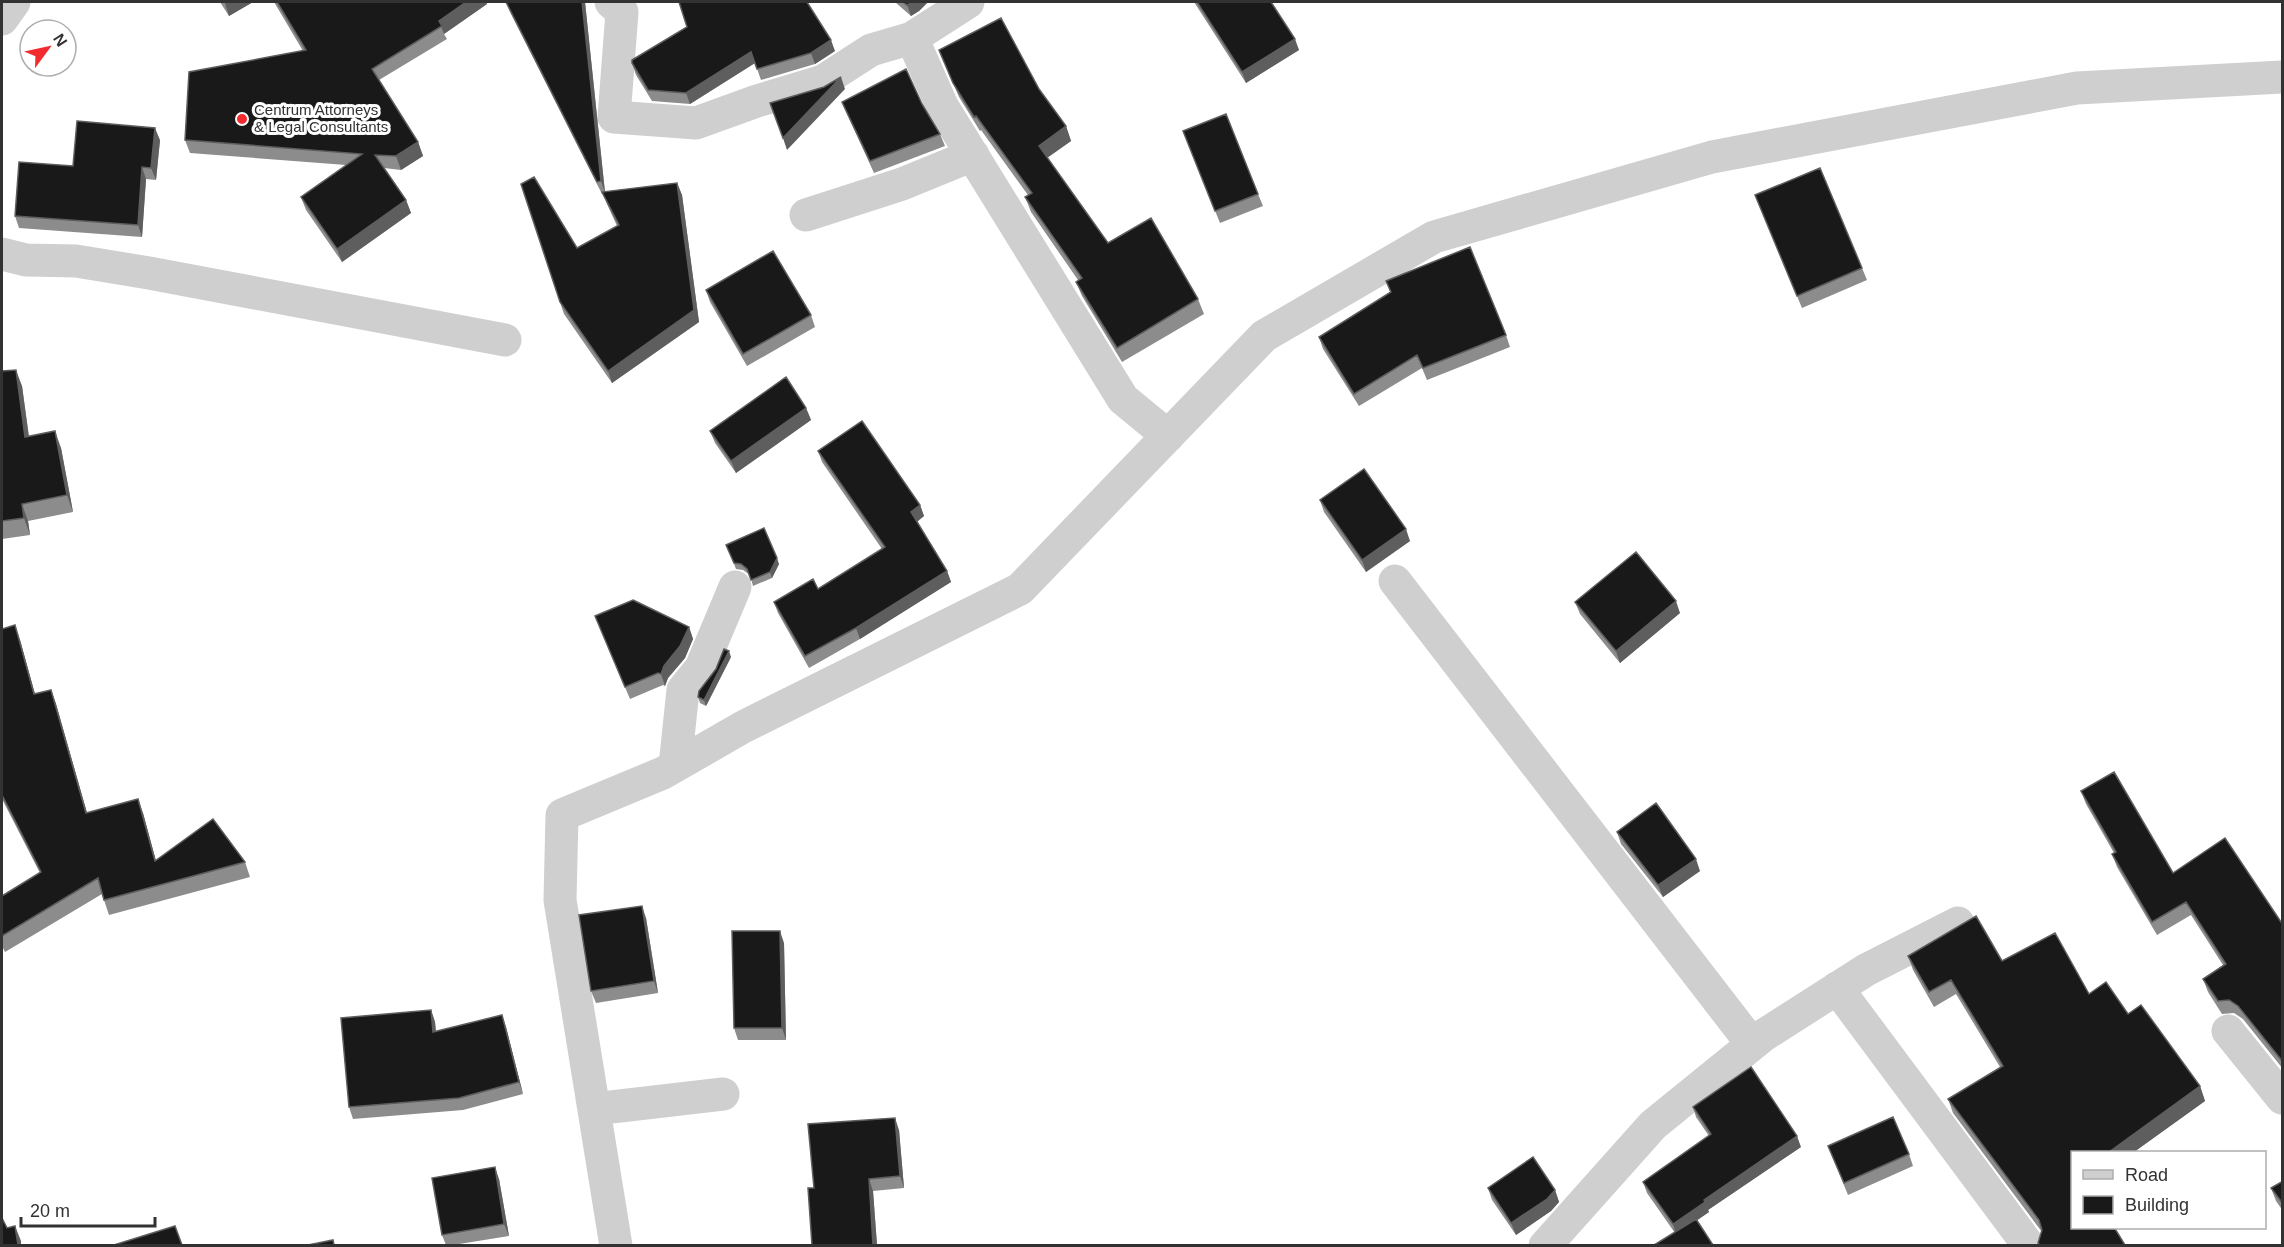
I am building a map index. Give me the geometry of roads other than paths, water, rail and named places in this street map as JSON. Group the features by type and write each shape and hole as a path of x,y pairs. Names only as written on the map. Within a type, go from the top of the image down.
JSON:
{"street":[{"path":"2,19 14,2"},
{"path":"610,2 622,12 614,117 696,123 823,81 871,50 912,38 968,2"},
{"path":"912,38 942,106 1123,399 1168,436"},
{"path":"616,1245 560,900 562,814 663,773 760,718 1020,590 1264,336 1434,237 1712,157 2030,96 2077,88 2283,77"},
{"path":"806,215 903,184 973,155"},
{"path":"2,254 26,260 76,261 149,273 505,340"},
{"path":"1395,581 1752,1044"},
{"path":"675,766 683,690 701,668 735,587"},
{"path":"1545,1245 1653,1125 1752,1044 1866,970 1958,923"},
{"path":"1837,988 2029,1245"},
{"path":"2228,1031 2283,1098"},
{"path":"594,1109 723,1094"}],"place":[{"name":"Centrum Attorneys & Legal Consultants","path":"242,119"}]}
